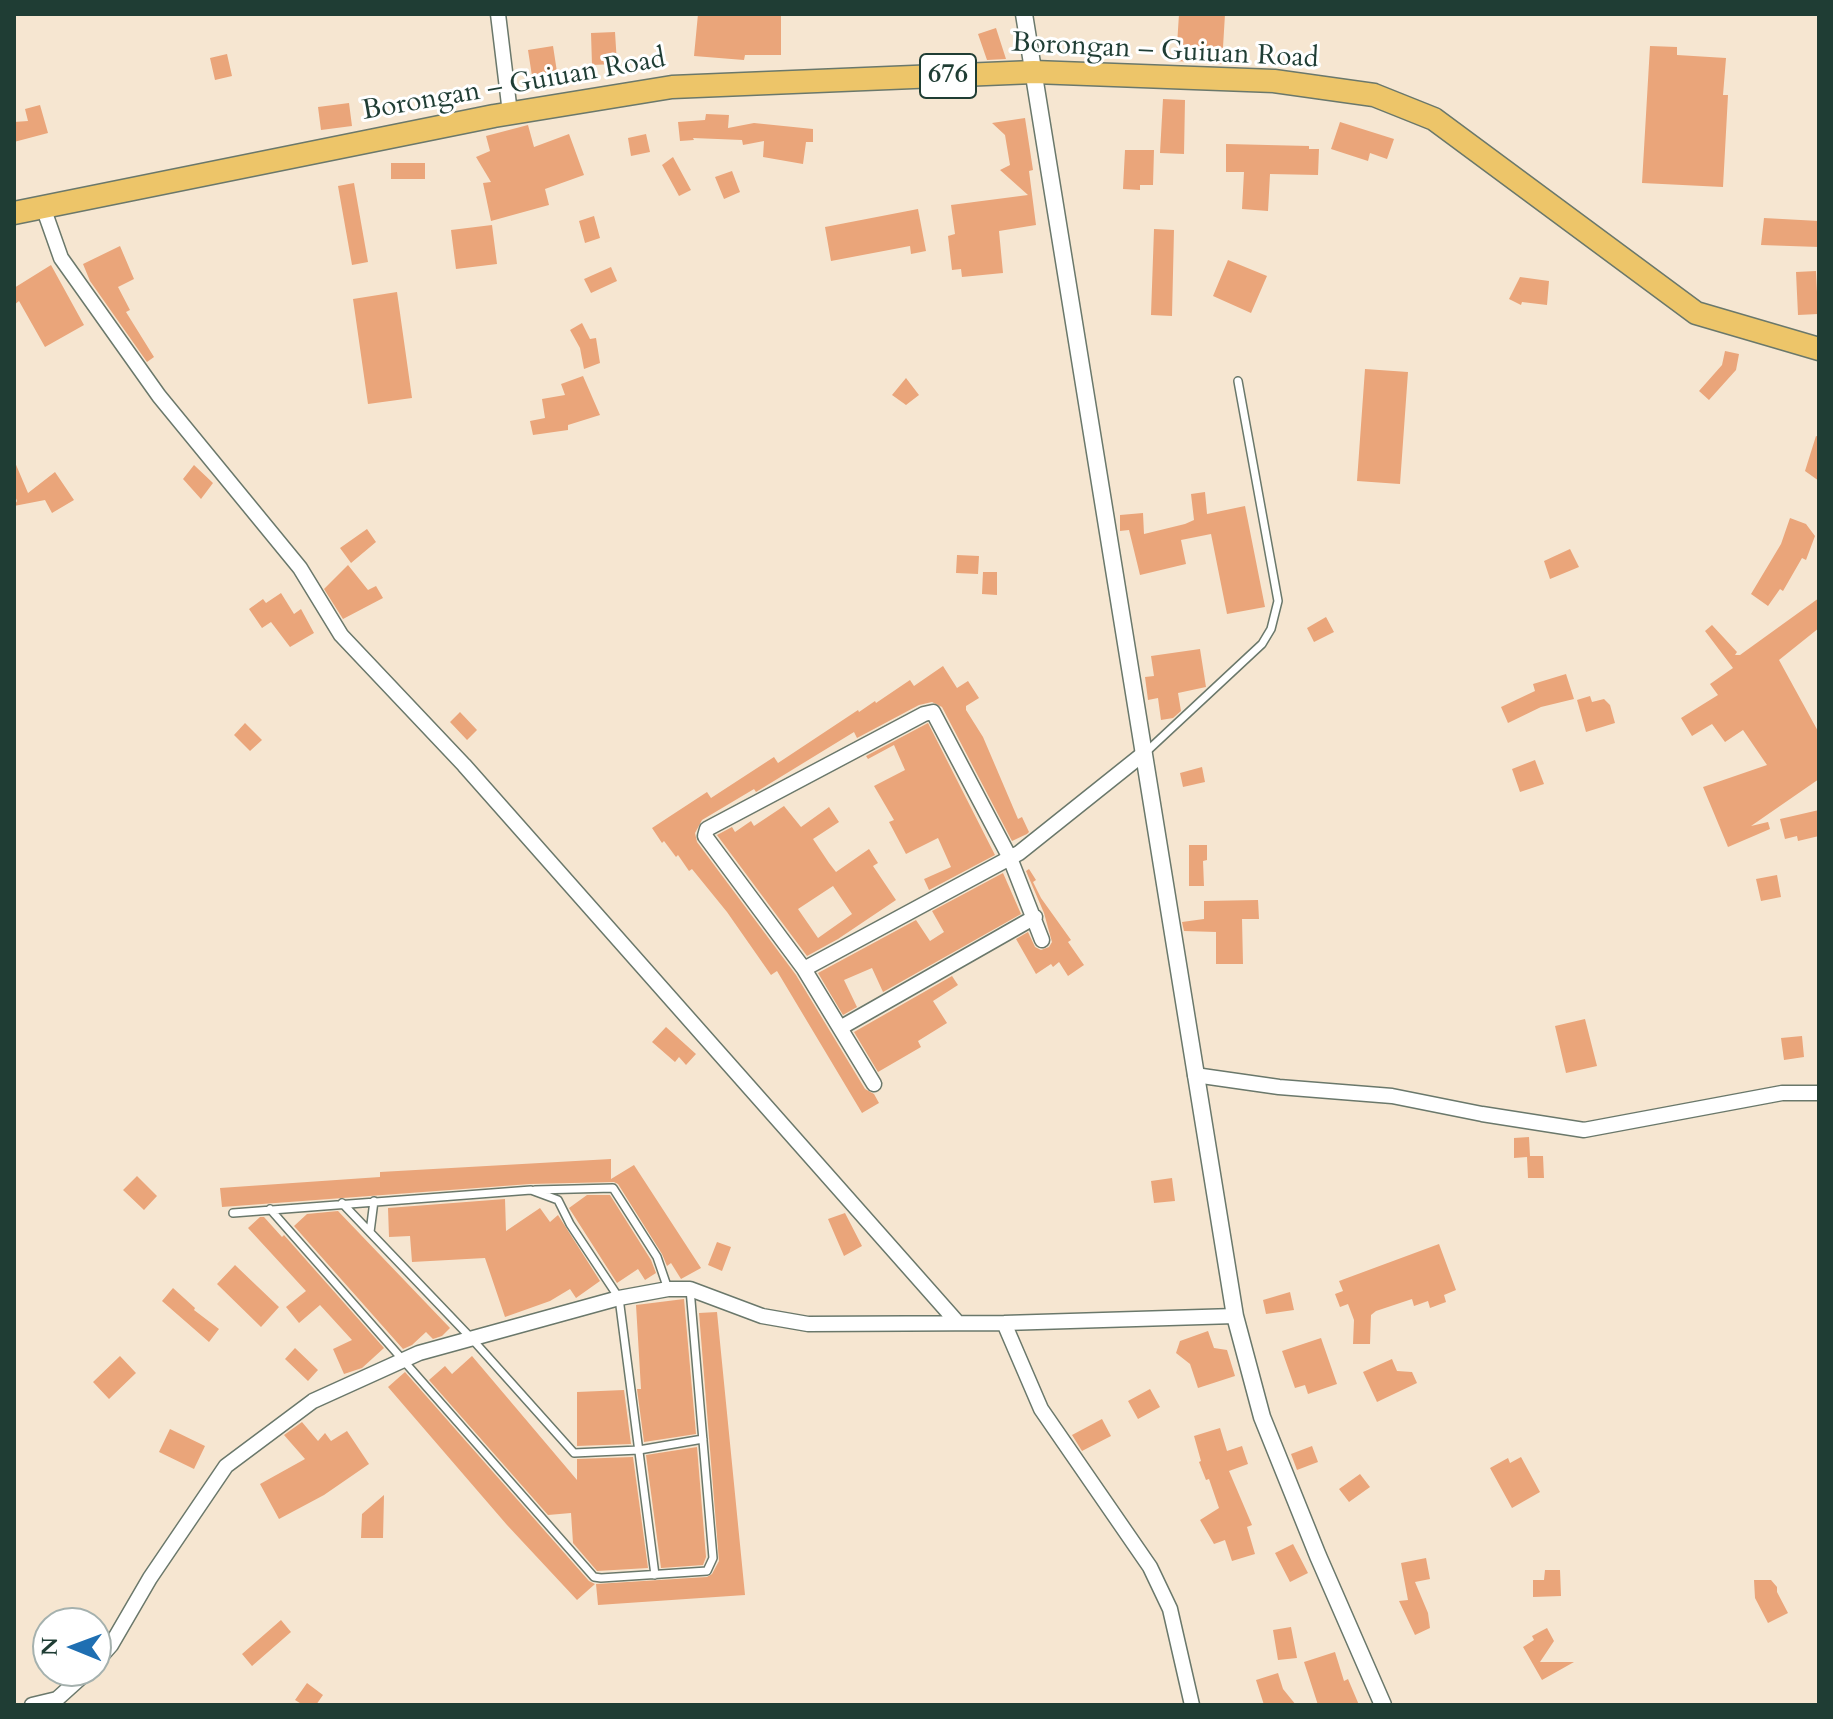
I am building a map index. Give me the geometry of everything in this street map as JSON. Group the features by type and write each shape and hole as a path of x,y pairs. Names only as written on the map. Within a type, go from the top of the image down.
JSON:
{"main road":[{"name":"Borongan – Guiuan Road","path":"14,213 510,113 672,87 1034,72 1274,81 1374,95 1434,119 1696,313 1819,349"}],"street":[{"path":"498,14 510,113"},
{"path":"1024,14 1235,1316 1262,1417 1383,1705"},
{"path":"43,207 61,258 159,396 300,568 341,635 464,765 957,1322"},
{"path":"874,1084 804,969 705,836 707,829 933,712 1010,858 1042,940"},
{"path":"804,969 1010,858 1143,754"},
{"path":"840,1028 1035,917"},
{"path":"1195,1075 1279,1087 1392,1096 1584,1130 1782,1093 1819,1093"},
{"path":"112,1643 150,1578 226,1466 313,1401 419,1353 619,1298 668,1289 690,1289 762,1316 808,1324 1004,1323 1235,1316"},
{"path":"1004,1323 1041,1409 1150,1567 1170,1609 1192,1705"},
{"path":"32,1705 57,1699 70,1687"}],"lane":[{"path":"1143,754 1262,644 1271,629 1278,601 1238,381"},
{"path":"233,1213 531,1190 613,1188 657,1257 668,1289"},
{"path":"531,1190 558,1200 570,1224 619,1298 655,1575"},
{"path":"370,1232 374,1201"},
{"path":"342,1203 472,1339 574,1453 639,1450 703,1439"},
{"path":"270,1209 594,1577 707,1571 710,1568 713,1558 690,1289"}],"building":[{"path":"698,14 781,16 781,55 745,55 744,60 694,56"},
{"path":"1179,14 1225,14 1222,64 1176,61"},
{"path":"996,28 1006,59 987,60 978,34"},
{"path":"615,32 617,64 592,65 591,33"},
{"path":"553,46 557,72 532,76 528,50"},
{"path":"1650,46 1677,47 1677,55 1726,58 1723,95 1728,95 1723,187 1642,183"},
{"path":"227,54 232,76 215,80 210,58"},
{"path":"1163,99 1185,100 1184,154 1160,153"},
{"path":"349,103 352,126 321,130 318,107"},
{"path":"40,105 48,133 14,142 14,122 28,121 25,109"},
{"path":"706,114 729,115 728,128 754,123 813,129 813,142 806,142 803,164 763,157 764,141 743,145 742,140 693,138 680,141 678,122 705,120"},
{"path":"1025,118 1033,170 1029,171 1036,225 999,231 1003,273 962,277 961,269 952,270 948,236 955,234 951,205 1028,195 1000,170 1010,165 1005,135 992,123"},
{"path":"1340,122 1394,139 1387,159 1370,153 1368,161 1331,149"},
{"path":"528,125 534,147 569,134 584,175 545,189 549,205 491,221 483,183 491,182 476,157 490,151 486,136"},
{"path":"646,134 650,152 631,156 628,138"},
{"path":"1226,144 1309,146 1309,149 1319,149 1318,175 1270,174 1268,211 1242,209 1244,172 1226,172"},
{"path":"1125,150 1154,150 1153,185 1140,185 1140,190 1123,189"},
{"path":"673,157 691,190 679,196 662,165"},
{"path":"391,163 425,163 425,179 391,179"},
{"path":"732,171 740,192 724,199 715,177"},
{"path":"354,183 368,262 352,265 338,186"},
{"path":"918,209 926,251 911,254 910,246 831,261 825,227"},
{"path":"594,216 600,238 585,243 579,221"},
{"path":"1764,218 1819,221 1819,247 1761,245"},
{"path":"492,225 497,264 456,269 451,230"},
{"path":"1154,229 1174,230 1172,316 1151,315"},
{"path":"120,246 134,279 118,287 130,310 126,312 154,357 147,362 90,281 83,264"},
{"path":"1228,260 1267,276 1251,313 1213,296"},
{"path":"51,265 84,325 45,347 19,301 14,305 14,288"},
{"path":"611,267 617,281 591,293 584,279"},
{"path":"1816,271 1818,314 1798,315 1796,272"},
{"path":"1520,277 1549,281 1547,305 1522,302 1521,305 1509,299"},
{"path":"397,292 412,398 368,404 353,299"},
{"path":"582,323 590,339 596,338 600,363 584,369 580,348 570,330"},
{"path":"1725,351 1739,354 1736,370 1709,400 1699,391 1722,365"},
{"path":"1365,369 1408,372 1400,484 1357,481"},
{"path":"583,376 600,415 568,425 568,430 533,435 530,421 545,418 542,399 565,395 561,384"},
{"path":"906,378 919,395 906,405 892,395"},
{"path":"1816,436 1819,437 1819,481 1805,471"},
{"path":"14,460 28,493 55,472 74,500 52,513 45,500 14,506 17,501 14,493"},
{"path":"194,465 213,483 201,499 183,479"},
{"path":"1205,492 1207,514 1245,506 1265,607 1227,614 1211,534 1181,540 1186,564 1140,575 1129,530 1120,531 1120,515 1143,513 1144,534 1185,524 1194,520 1191,494"},
{"path":"1790,518 1806,524 1815,536 1806,560 1802,558 1783,591 1780,589 1768,606 1751,594 1781,544"},
{"path":"367,529 376,542 351,563 340,548"},
{"path":"1570,549 1579,567 1550,579 1544,561"},
{"path":"957,555 979,556 978,574 956,573"},
{"path":"348,565 368,590 376,586 383,598 343,619 324,589"},
{"path":"983,572 997,572 997,595 982,594"},
{"path":"281,593 294,614 301,609 314,633 290,647 271,622 262,628 249,609 263,599 266,603"},
{"path":"1819,598 1819,628 1779,660 1819,733 1819,779 1751,826 1768,822 1770,829 1728,847 1703,787 1767,765 1743,730 1725,742 1712,724 1692,736 1681,718 1718,695 1710,684 1733,668 1705,631 1712,625 1737,652 1735,655 1740,655"},
{"path":"1326,617 1334,632 1314,642 1307,628"},
{"path":"1200,649 1206,687 1178,693 1181,711 1173,718 1161,720 1158,698 1148,700 1145,677 1154,676 1151,656"},
{"path":"943,666 957,688 968,681 979,698 966,706 966,710 983,737 1018,819 1022,817 1029,832 1027,834 1012,841 942,707 932,702 919,705 857,738 854,732 756,792 754,789 702,820 695,833 697,842 796,975 865,1089 874,1094 879,1103 862,1113 777,971 771,975 727,912 692,869 689,871 678,855 676,857 664,841 662,843 652,828 707,792 711,798 774,757 778,763 858,710 876,703 910,680 914,686"},
{"path":"1566,674 1574,699 1541,707 1508,723 1501,707 1535,691 1533,684"},
{"path":"1590,696 1592,702 1604,699 1610,705 1615,723 1586,732 1577,700"},
{"path":"460,712 477,730 467,740 450,722"},
{"path":"245,723 262,740 250,751 234,735"},
{"path":"928,723 995,855 929,890 924,879 951,867 938,838 906,854 889,822 894,820 874,786 905,770 894,745 868,759 866,756"},
{"path":"1535,760 1544,784 1520,792 1512,769"},
{"path":"1202,767 1205,782 1183,787 1180,773"},
{"path":"784,806 801,827 829,807 839,822 813,839 829,863 836,872 869,849 878,863 873,866 896,900 807,956 717,835 732,827 735,832 751,821 754,826","holes":["833,886 852,914 818,938 798,909"]},
{"path":"1819,810 1819,836 1798,841 1797,836 1785,839 1780,819"},
{"path":"1189,845 1207,845 1207,860 1203,861 1204,886 1189,886"},
{"path":"1029,869 1041,898 1071,940 1068,942 1084,965 1068,976 1059,962 1036,974 1016,939 1028,932 1035,947 1041,950 1052,942 1044,913 1026,871"},
{"path":"1003,873 1021,914 883,992 872,968 844,980 857,1007 843,1015 818,973 916,920 930,941 944,932 932,911"},
{"path":"1777,875 1781,897 1761,901 1756,879"},
{"path":"1258,900 1259,919 1242,919 1243,964 1216,964 1216,932 1184,931 1182,922 1204,919 1204,901"},
{"path":"952,976 958,985 933,1001 947,1023 918,1041 921,1047 878,1072 854,1032"},
{"path":"1585,1019 1597,1066 1566,1073 1555,1026"},
{"path":"666,1027 696,1054 686,1065 679,1057 675,1062 652,1042"},
{"path":"1802,1036 1804,1057 1784,1060 1781,1038"},
{"path":"1529,1137 1530,1156 1543,1156 1544,1178 1528,1178 1527,1157 1514,1158 1514,1138"},
{"path":"611,1159 611,1179 634,1165 701,1268 681,1279 671,1263 667,1266 614,1182 530,1184 222,1207 220,1188 380,1177 380,1172"},
{"path":"137,1176 157,1196 144,1210 123,1190"},
{"path":"1172,1178 1175,1201 1154,1203 1151,1181"},
{"path":"587,1195 610,1195 656,1273 645,1280 638,1269 617,1283 569,1208"},
{"path":"505,1199 506,1231 540,1208 550,1222 558,1215 600,1281 576,1298 570,1289 550,1301 505,1317 485,1258 412,1262 410,1236 389,1237 388,1208"},
{"path":"338,1211 450,1328 442,1336 433,1339 426,1332 403,1349 294,1226 307,1214"},
{"path":"845,1213 862,1246 844,1256 828,1219"},
{"path":"264,1217 282,1237 284,1235 384,1348 362,1368 344,1374 333,1349 352,1340 320,1305 299,1323 286,1307 306,1291 248,1228"},
{"path":"717,1242 731,1247 722,1271 708,1265"},
{"path":"1439,1244 1456,1290 1444,1295 1446,1302 1430,1308 1428,1301 1414,1306 1412,1299 1376,1311 1371,1315 1370,1344 1353,1344 1354,1320 1348,1304 1340,1307 1335,1294 1343,1291 1339,1281"},
{"path":"235,1265 279,1307 261,1327 217,1284"},
{"path":"173,1288 194,1310 219,1329 209,1342 162,1301"},
{"path":"1290,1292 1294,1310 1266,1314 1263,1300"},
{"path":"684,1299 696,1434 644,1442 637,1389 641,1389 636,1305"},
{"path":"717,1312 745,1595 598,1605 596,1584 707,1577 719,1561 699,1313"},
{"path":"1208,1331 1214,1348 1227,1350 1235,1376 1198,1388 1190,1364 1176,1353 1180,1341"},
{"path":"1321,1338 1337,1384 1308,1394 1305,1385 1295,1388 1282,1351"},
{"path":"295,1348 318,1370 308,1381 285,1359"},
{"path":"120,1356 136,1373 109,1399 93,1382"},
{"path":"472,1356 577,1480 577,1459 633,1457 648,1568 597,1571 573,1543 571,1513 548,1515 429,1380 445,1366 452,1374"},
{"path":"1392,1359 1397,1371 1412,1372 1417,1383 1377,1402 1363,1372"},
{"path":"405,1372 589,1581 595,1584 577,1600 507,1525 388,1387"},
{"path":"1150,1389 1160,1407 1138,1419 1128,1401"},
{"path":"624,1390 631,1444 577,1446 577,1392"},
{"path":"1102,1419 1111,1436 1082,1451 1072,1435"},
{"path":"302,1422 318,1441 325,1433 331,1441 347,1431 369,1464 324,1495 279,1519 260,1484 305,1459 284,1435"},
{"path":"1220,1428 1227,1451 1242,1446 1248,1464 1229,1471 1252,1525 1247,1527 1255,1554 1232,1561 1225,1540 1214,1544 1200,1520 1219,1508 1199,1462 1194,1436"},
{"path":"170,1429 205,1446 194,1469 159,1452"},
{"path":"1312,1446 1318,1462 1297,1470 1291,1454"},
{"path":"697,1447 706,1557 703,1565 661,1568 646,1455"},
{"path":"1521,1457 1540,1492 1512,1508 1490,1468 1508,1458 1510,1463"},
{"path":"1360,1474 1370,1487 1349,1502 1339,1489"},
{"path":"384,1495 383,1538 361,1538 362,1514"},
{"path":"1293,1544 1308,1573 1290,1582 1275,1553"},
{"path":"1426,1558 1430,1579 1415,1582 1428,1613 1430,1628 1415,1635 1399,1601 1408,1600 1401,1563"},
{"path":"1545,1570 1560,1570 1561,1596 1533,1597 1533,1580 1544,1580"},
{"path":"1754,1580 1771,1580 1788,1613 1768,1623 1755,1598"},
{"path":"281,1620 291,1632 252,1666 242,1654"},
{"path":"1291,1627 1297,1658 1278,1660 1273,1630"},
{"path":"1547,1628 1554,1641 1540,1662 1574,1662 1542,1680 1523,1647 1534,1640 1532,1636"},
{"path":"1335,1652 1344,1681 1348,1679 1359,1705 1318,1705 1304,1662"},
{"path":"1278,1673 1283,1689 1296,1705 1264,1705 1256,1680"},
{"path":"307,1683 323,1695 316,1705 303,1705 295,1700"}]}
